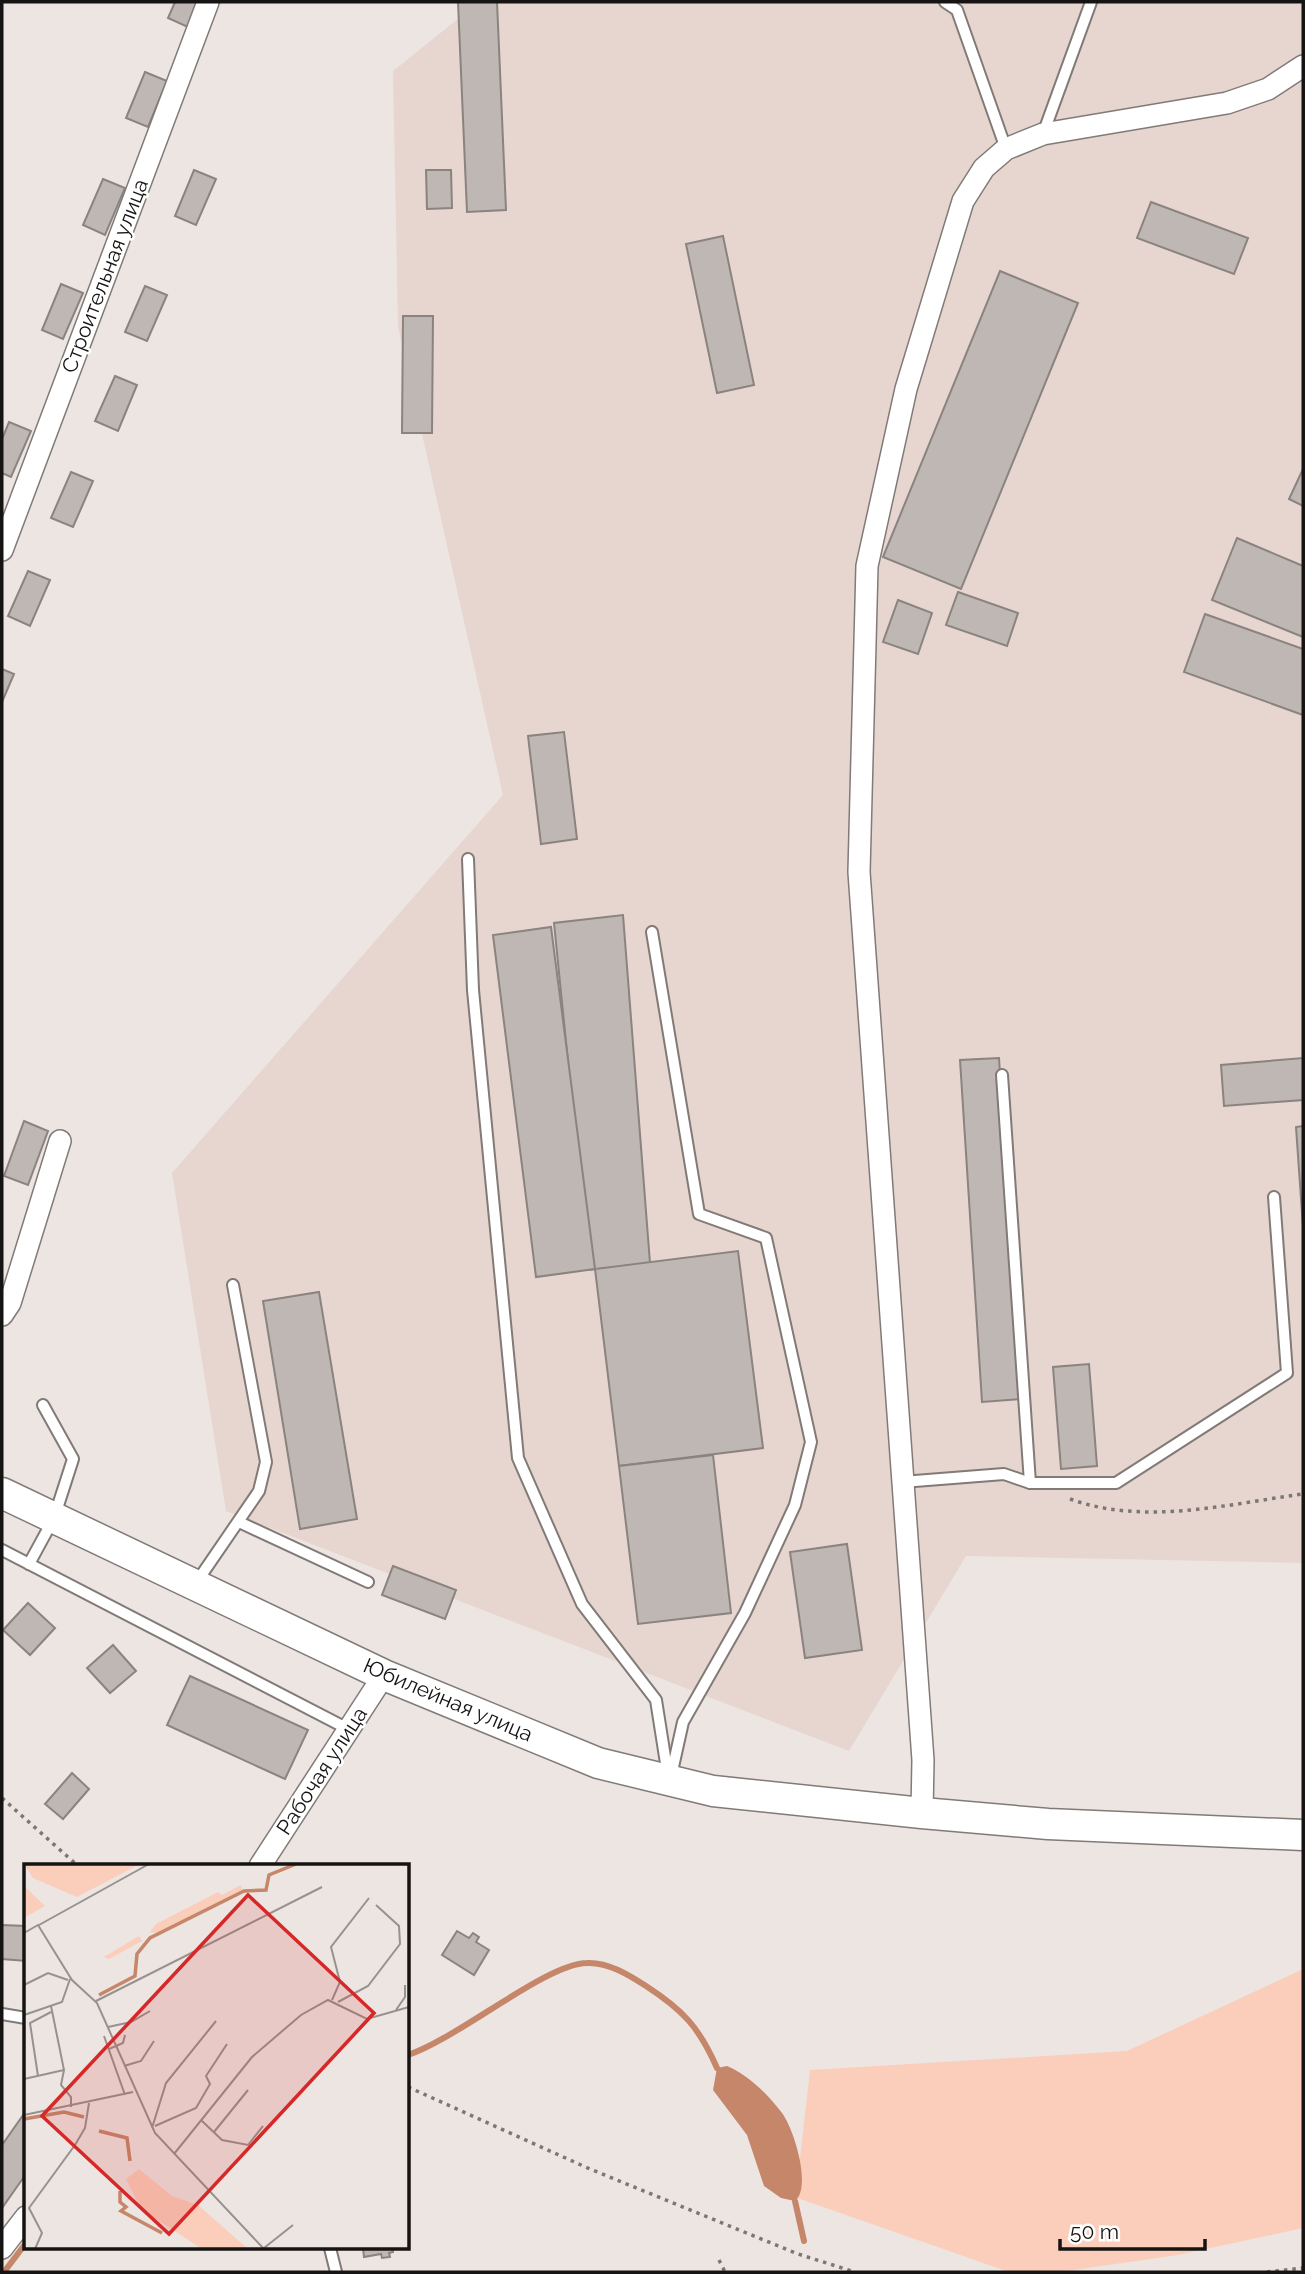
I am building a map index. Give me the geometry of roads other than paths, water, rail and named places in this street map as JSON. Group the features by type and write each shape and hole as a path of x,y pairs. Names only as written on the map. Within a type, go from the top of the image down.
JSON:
{"main road":[{"name":"Юбилейная улица","path":"2,1493 384,1675 598,1763 669,1782 713,1791 1048,1824 1303,1835"}],"street":[{"name":"Строительная улица","path":"2,550 208,2"},
{"path":"922,1813 923,1760 859,872 867,566 906,389 963,201 984,168 1006,149 1043,134 1227,103 1268,89 1303,66"},
{"path":"2,1315 10,1303 60,1141"},
{"name":"Рабочая улица","path":"261,1864 384,1675"},
{"path":"2,2248 24,2220"}],"lane":[{"path":"945,2 957,6 1006,149"},
{"path":"1043,134 1091,2"},
{"path":"468,859 473,990 518,1458 582,1604 656,1700 669,1782"},
{"path":"652,932 699,1214 766,1238 811,1442 795,1505 745,1613 683,1722 669,1782"},
{"path":"1002,1075 1030,1483"},
{"path":"902,1482 1004,1474 1030,1483 1116,1483 1287,1373 1274,1197"},
{"path":"195,1585 259,1491 266,1462 233,1285"},
{"path":"29,1564 54,1518 73,1460 43,1405"},
{"path":"239,1522 369,1582"},
{"path":"2,1550 350,1730"},
{"path":"2,2014 24,2018"},
{"path":"330,2250 336,2272"}],"waterway":[{"path":"410,2054 451,2034 549,1975 570,1966 595,1963 625,1974 670,2003 689,2021 704,2041 717,2068"},
{"path":"795,2201 804,2241"},
{"path":"4,2272 24,2246"}]}
